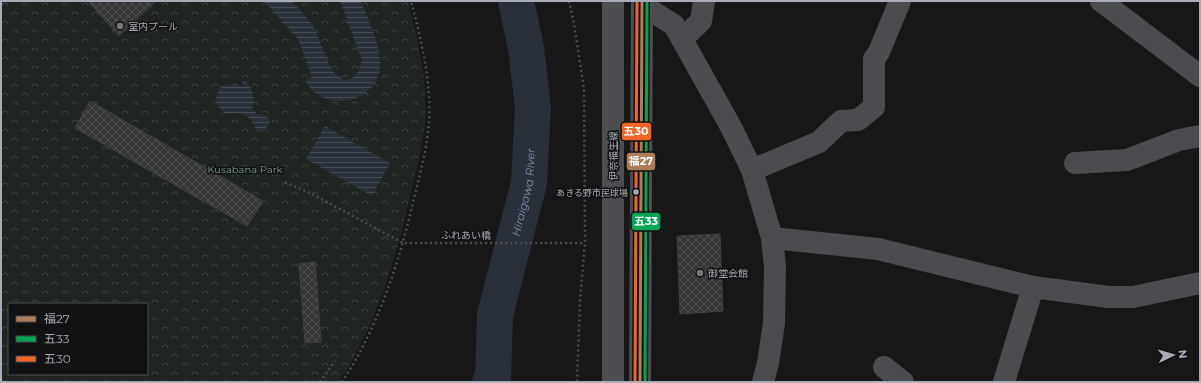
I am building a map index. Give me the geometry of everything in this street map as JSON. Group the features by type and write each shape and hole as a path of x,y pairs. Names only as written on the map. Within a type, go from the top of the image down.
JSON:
{"main road":[{"name":"伊奈福生線","path":"613,1 613,382"},
{"path":"640,382 642,3"}],"street":[{"path":"682,39 701,21 704,1"},
{"path":"752,170 820,142 841,121 858,120 874,107 874,59 879,52 900,1"},
{"path":"1101,1 1200,76"},
{"path":"642,3 674,25 731,127 752,170 772,238 775,267 774,323 768,364 763,382"},
{"path":"1076,163 1127,160 1179,140 1200,136"},
{"path":"772,238 878,249 1033,287 1109,297 1133,297 1200,283"},
{"path":"1004,382 1033,287"},
{"path":"884,367 903,382"}],"path":[{"path":"342,382 372,330 403,243 422,165 429,122 428,87 422,44 411,1"},
{"path":"569,1 584,89 585,244 580,300 577,382"},
{"path":"285,182 310,193 403,243"},
{"name":"ふれあい橋","path":"403,243 585,244"},
{"path":"320,382 335,361"}],"green space":[{"name":"Kusabana Park","path":"1,1 408,1 419,46 424,76 426,106 422,145 401,235 385,286 365,336 339,382 1,382"}],"shaded area":[{"path":"264,1 292,1 313,25 332,71 344,80 351,79 358,72 362,60 340,1 361,1 374,33 380,57 377,78 370,89 360,96 348,100 336,101 324,98 313,91 305,80 312,77 298,39"},
{"path":"244,80 251,89 253,100 252,108 257,114 264,115 270,120 269,125 263,131 258,132 252,121 246,116 225,113 217,104 216,97 221,86 227,84 241,86"},
{"path":"325,126 390,163 372,196 306,159"}],"building":[{"name":"室内プール","path":"88,1 156,1 119,36"},
{"path":"90,101 263,201 247,226 75,128"},
{"name":"御堂会館","path":"720,234 723,311 680,314 677,236"},
{"path":"315,262 321,342 305,343 299,264"}],"waterway":[{"name":"Hiraigawa River","path":"490,382 493,380 495,315 529,183 533,107 526,48 516,1"}],"transit line":[{"name":"五30","path":"635,382 637,1"},
{"name":"福27","path":"640,382 642,1"},
{"name":"五33","path":"645,382 647,1"}],"place":[{"name":"室内プール","path":"120,26"},
{"name":"あきる野市民球場","path":"636,192"},
{"name":"御堂会館","path":"700,273"}]}
